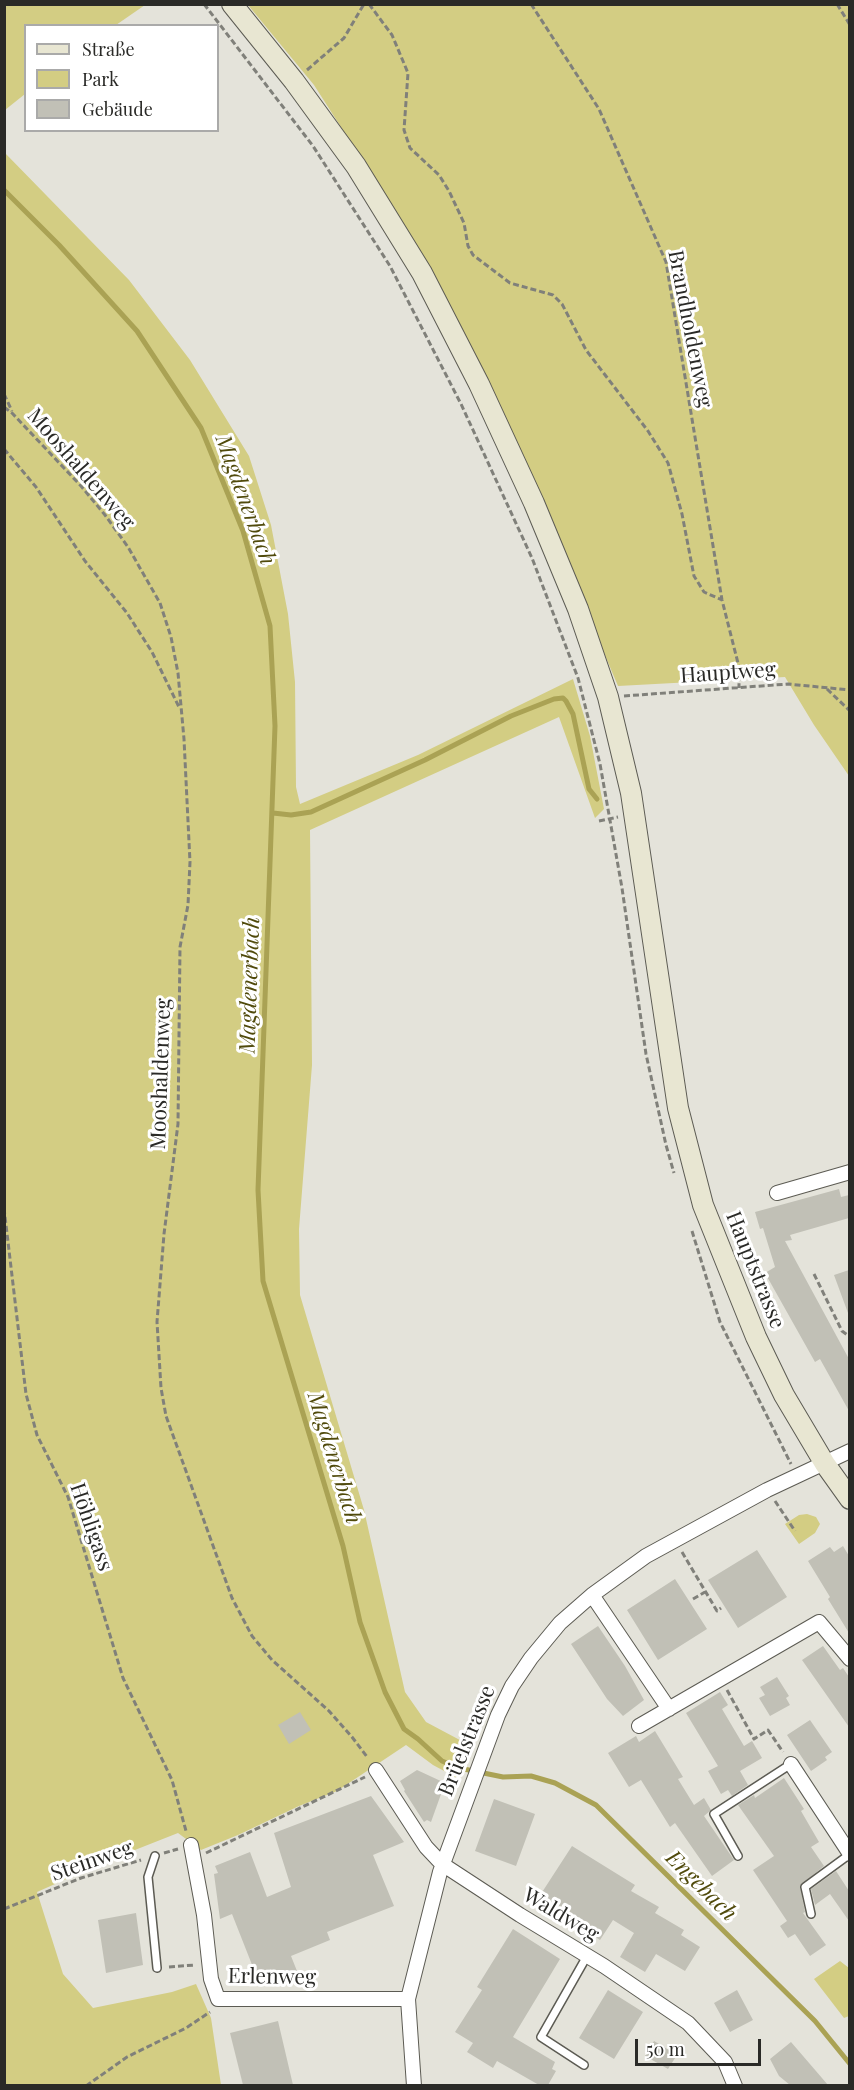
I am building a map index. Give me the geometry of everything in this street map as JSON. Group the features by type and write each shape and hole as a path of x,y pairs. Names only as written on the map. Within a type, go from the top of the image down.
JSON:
{"main road":[{"name":"Hauptstrasse","path":"232,4 294,81 356,166 416,264 480,384 574,598 608,697 621,746 635,813 678,1107 703,1205 756,1337 784,1395 825,1464 849,1499"}],"street":[{"path":"777,1193 849,1172"},
{"name":"Brüelstrasse","path":"414,2085 408,1999 442,1864 483,1752 512,1686 531,1658 560,1623 592,1595 646,1556 767,1490 849,1451"},
{"path":"592,1595 669,1709"},
{"path":"639,1726 819,1622 849,1659"},
{"path":"791,1764 849,1854"},
{"name":"Waldweg","path":"376,1770 426,1847 442,1864 688,2023 725,2062 735,2085"},
{"name":"Erlenweg","path":"191,1845 204,1915 211,1979 218,1999 408,1999"}],"lane":[{"path":"738,1856 714,1814 791,1764"},
{"path":"811,1914 805,1887 849,1854"},
{"path":"155,1856 148,1877 157,1968"},
{"path":"584,2065 541,2037 587,1956"}],"path":[{"path":"204,4 313,146 390,266 461,404 532,558 578,678 600,764 622,888 646,1054 676,1179"},
{"path":"294,81 344,38 364,4"},
{"path":"369,4 392,35 408,73 404,130 410,148 439,176 449,190 464,223 472,255 510,283 553,296 562,304 586,350 648,431 668,464 682,514 694,576 704,592 722,600"},
{"name":"Brandholdenweg","path":"531,4 599,109 666,262 722,600 739,667 739,688"},
{"path":"837,4 849,25"},
{"path":"4,393 12,413"},
{"name":"Mooshaldenweg","path":"4,407 105,514 145,574 160,603 171,637 178,673 184,739 190,862 188,905 180,947 178,1124 156,1322 161,1388 172,1433 232,1598 252,1636 272,1660 329,1711 376,1770"},
{"path":"4,449 36,487 85,561 127,613 152,652 180,710"},
{"name":"Hauptweg","path":"608,697 788,684 849,690"},
{"path":"826,688 849,711"},
{"name":"Höhligass","path":"4,1208 24,1383 34,1424 68,1497 123,1678 172,1779 191,1845"},
{"path":"690,1223 720,1322 797,1476"},
{"path":"814,1274 842,1331 849,1337"},
{"path":"767,1490 795,1531"},
{"path":"675,1541 717,1611 721,1608"},
{"path":"693,1599 705,1592"},
{"path":"721,1679 754,1739 768,1730 791,1764"},
{"path":"194,1859 376,1770"},
{"name":"Steinweg","path":"4,1910 81,1878 191,1845"},
{"path":"179,1966 192,1965"},
{"path":"86,2085 127,2057 200,2020 212,2011 218,1999"}],"green space":[{"path":"5,4 145,4 117,24 24,24 24,95 5,110"},
{"path":"248,5 849,5 849,776 785,677 618,686 488,379 394,210 314,85"},
{"path":"5,153 129,280 190,360 249,456 271,525 288,614 295,682 296,787 300,804 418,755 573,679 590,736 604,809 595,818 559,717 310,830 312,1065 299,1229 300,1295 364,1510 405,1692 426,1722 473,1747 459,1779 433,1765 406,1745 337,1791 201,1850 178,1833 37,1892 63,1974 93,2008 172,1992 196,1984 211,2018 221,2085 5,2085"},
{"path":"807,1514 816,1517 820,1524 815,1533 799,1544 785,1524 799,1515"},
{"path":"840,1961 849,1968 849,2016 844,2018 814,1979"}],"building":[{"path":"839,1189 841,1197 849,1195 849,1218 790,1235 792,1240 785,1241 849,1359 849,1411 820,1359 815,1362 765,1273 775,1267 763,1228 760,1229 755,1212"},
{"path":"849,1270 849,1312 848,1313 834,1275"},
{"path":"843,1546 849,1556 849,1633 808,1561 830,1547 834,1552"},
{"path":"757,1550 787,1597 738,1628 708,1580"},
{"path":"675,1579 707,1629 658,1660 627,1610"},
{"path":"598,1626 625,1666 644,1700 623,1716 607,1699 571,1644"},
{"path":"823,1646 840,1670 843,1668 849,1677 849,1727 802,1660"},
{"path":"777,1677 789,1696 786,1698 790,1705 770,1716 759,1698 765,1695 760,1687"},
{"path":"720,1692 728,1705 722,1709 744,1746 752,1741 762,1758 740,1771 748,1785 732,1796 728,1790 721,1794 708,1771 718,1766 686,1713"},
{"path":"300,1712 311,1730 289,1744 278,1725"},
{"path":"810,1720 832,1752 825,1757 827,1760 811,1771 787,1735"},
{"path":"655,1731 683,1777 678,1779 694,1805 704,1798 711,1810 704,1816 734,1860 712,1876 675,1823 670,1827 641,1780 629,1787 608,1753 636,1736 639,1742"},
{"path":"417,1770 445,1783 431,1822 427,1820 424,1822 400,1781"},
{"path":"784,1778 804,1809 801,1811 819,1842 811,1847 824,1866 800,1886 805,1912 803,1913 826,1945 810,1956 795,1934 788,1938 780,1926 787,1921 753,1870 774,1856 738,1805 754,1795 755,1798"},
{"path":"371,1796 404,1842 373,1855 394,1906 327,1932 330,1940 291,1956 297,1971 260,1985 232,1914 220,1919 214,1874 218,1873 215,1866 250,1852 267,1897 291,1887 274,1833"},
{"path":"494,1799 535,1814 516,1866 475,1851"},
{"path":"572,1846 635,1885 631,1891 659,1907 655,1913 684,1930 681,1935 700,1947 685,1971 656,1954 645,1972 620,1957 634,1933 613,1920 600,1940 537,1900"},
{"path":"836,1871 849,1891 849,1921 830,1894 815,1905 811,1889"},
{"path":"136,1913 143,1965 106,1973 98,1920"},
{"path":"513,1929 560,1959 513,2037 555,2062 552,2069 556,2071 548,2085 539,2085 497,2061 493,2068 467,2052 473,2043 455,2032 482,1990 477,1987"},
{"path":"608,1990 643,2012 614,2059 579,2038"},
{"path":"737,1990 753,2020 730,2032 714,2003"},
{"path":"278,2021 293,2085 243,2085 230,2033"},
{"path":"654,2041 677,2055 668,2069 645,2056"},
{"path":"791,2042 828,2085 790,2085 779,2076 770,2059"}],"waterway":[{"name":"Magdenerbach","path":"4,190 59,245 137,331 201,428 243,531 270,626 275,726 258,1190 263,1281 343,1546 360,1622 385,1692 404,1729 442,1761 459,1768 503,1777 531,1776 555,1783 596,1805 815,2021 850,2064"},
{"path":"273,813 291,815 311,812 425,760 511,716 554,699 563,698 573,714 589,789 597,799"}],"water label":[{"name":"Engebach","path":"701,1886"}]}
